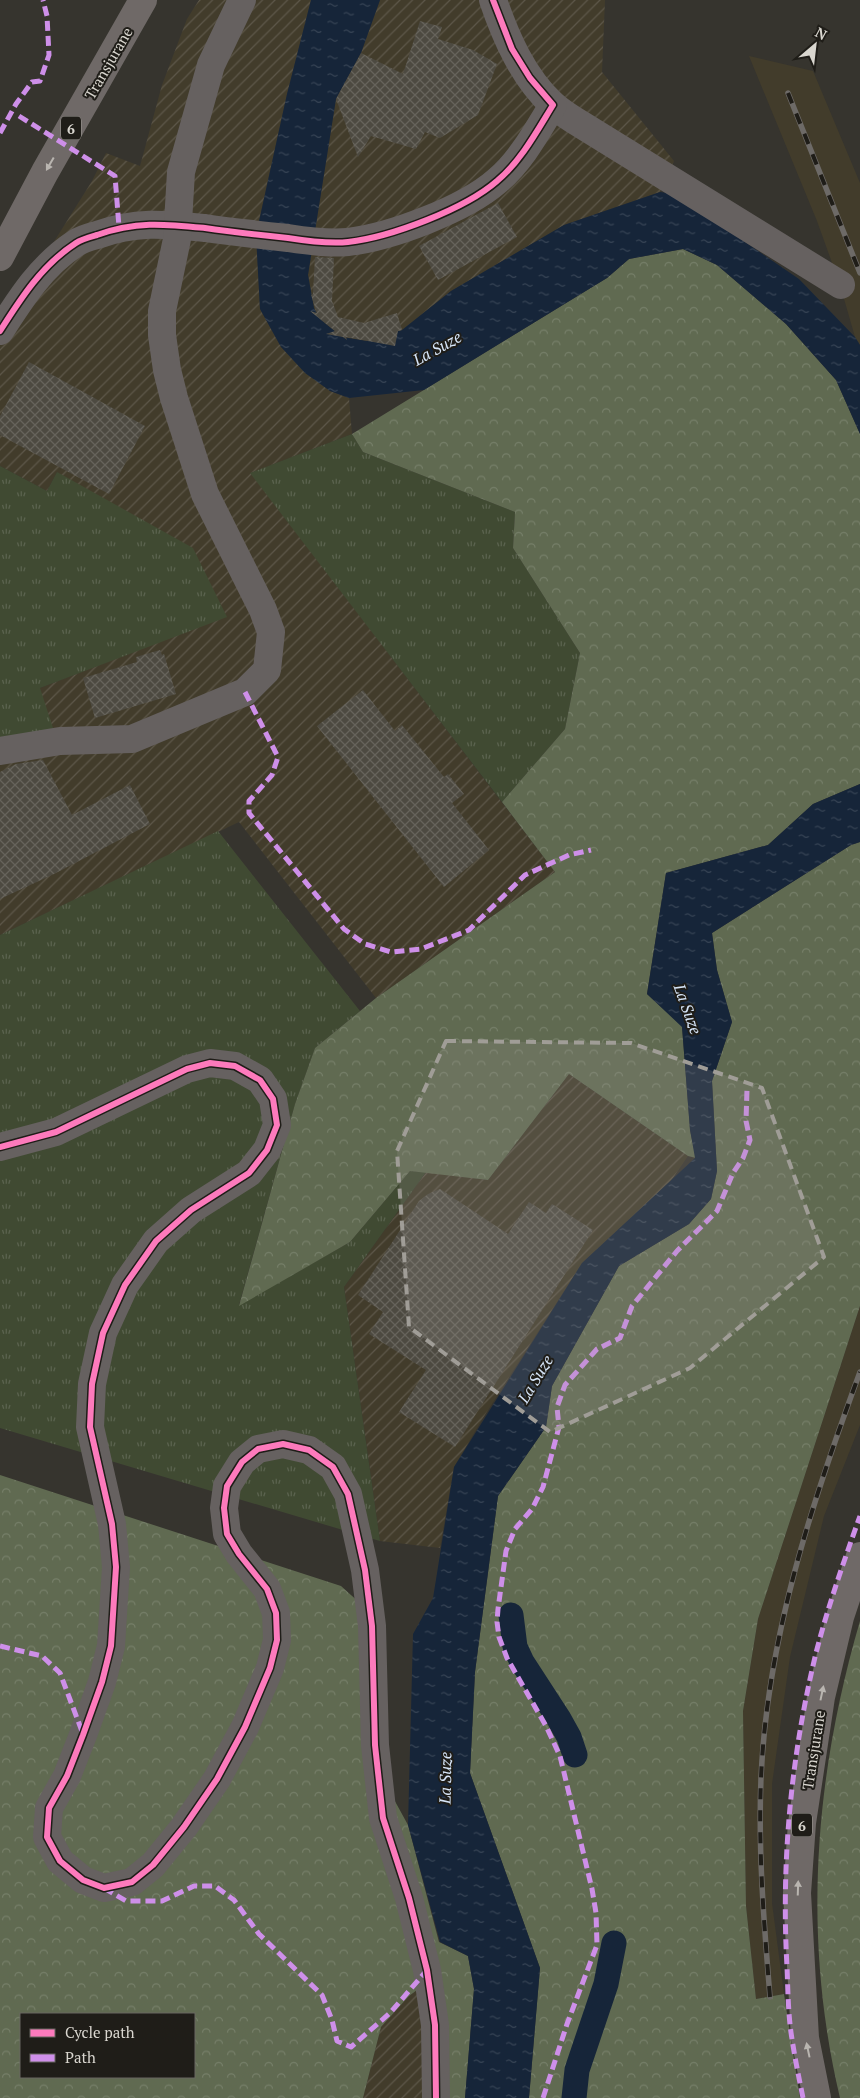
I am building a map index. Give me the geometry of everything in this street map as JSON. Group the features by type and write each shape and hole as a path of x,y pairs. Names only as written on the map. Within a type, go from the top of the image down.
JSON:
{"main road":[{"name":"Transjurane","path":"0,257 143,0"},
{"name":"Transjurane","path":"817,2098 804,2028 797,1892 802,1823 821,1697 840,1617 860,1556"}],"street":[{"path":"0,751 60,741 132,739 245,692 267,670 271,632 263,610 206,494 167,370 162,335 162,311 175,248 181,172 208,74 242,0"},
{"path":"493,0 512,49 530,78 553,105 840,286"},
{"path":"0,331 22,295 51,261 77,242 119,227 148,224 177,225 315,242 347,242 386,235 427,220 468,200 497,181 517,160 553,105"},
{"path":"0,1147 56,1132 187,1069 210,1063 235,1066 260,1080 273,1099 277,1125 266,1150 249,1173 190,1210 156,1241 125,1285 103,1333 92,1384 90,1427 112,1524 115,1558 115,1603 111,1646 102,1682 83,1735 67,1776 49,1808 47,1837 60,1862 82,1880 104,1888 132,1882 153,1865 217,1779 245,1727 270,1668 277,1640 276,1612 267,1589 239,1554 227,1534 224,1508 227,1486 242,1462 258,1448 283,1444 309,1450 333,1467 348,1494 365,1570 372,1626 375,1745 383,1818 409,1898 427,1970 435,2025 436,2098"}],"highlighted area":[{"path":"446,1041 631,1043 762,1088 824,1257 690,1368 550,1432 409,1327 397,1151"}],"shaded area":[{"path":"199,0 311,0 287,94 256,234 260,309 281,347 330,391 349,398 352,434 251,473 555,872 376,998 239,822 0,935 0,758 40,688 226,616 57,472 47,491 0,466 0,328 92,181 106,153 140,166 162,85 187,19"},
{"path":"380,0 605,0 602,72 674,161 660,192 564,225 451,291 402,330 367,341 343,337 320,319 314,308 308,275 336,99 361,53"},
{"path":"749,56 813,71 860,183 860,345 855,337 840,285 817,221"},
{"path":"569,1074 688,1156 668,1185 582,1263 483,1418 454,1467 440,1548 380,1541 344,1287 426,1172 488,1180"},
{"path":"860,1306 860,1425 824,1516 790,1657 772,1784 772,1903 784,1994 756,1999 746,1906 743,1711 758,1619"},
{"path":"443,1985 447,2098 363,2098 381,2027 409,1996 421,1987"}],"green space":[{"path":"683,249 717,265 786,324 836,380 860,434 860,784 813,804 768,845 666,873 647,994 682,1026 690,1130 696,1158 688,1156 569,1074 488,1180 410,1171 350,1242 239,1306 295,1104 315,1048 376,998 555,872 502,802 565,729 580,653 513,548 515,512 363,452 352,434 607,278 629,259"},
{"path":"352,434 363,452 515,512 513,548 580,653 565,729 502,802 250,473"},
{"path":"0,466 47,491 57,472 193,548 227,617 40,688 53,728 0,750"},
{"path":"218,831 360,1011 315,1048 295,1104 239,1305 350,1242 410,1171 426,1172 344,1287 380,1541 0,1428 0,935"},
{"path":"860,842 860,1306 758,1619 743,1711 746,1906 756,1999 784,1994 800,2098 529,2098 540,1968 470,1773 475,1672 498,1496 546,1427 552,1386 619,1266 689,1224 711,1199 717,1171 712,1081 732,1022 717,970 712,933 851,845"},
{"path":"0,1475 341,1586 372,1614 385,1783 408,1825 439,1942 468,1956 474,1989 465,2098 447,2098 443,1985 421,1987 409,1996 381,2027 363,2098 0,2098"},
{"path":"860,1621 860,2098 840,2098 828,2038 821,1978 818,1918 819,1858 823,1799 832,1739 844,1680"}],"water":[{"name":"La Suze","path":"311,0 380,0 361,53 336,99 308,275 314,308 320,319 342,337 367,341 402,330 451,291 564,225 660,192 675,194 799,279 855,337 860,345 860,434 836,380 786,324 717,265 683,249 629,259 607,278 424,390 349,398 330,391 305,373 281,347 260,309 256,235 287,94"},
{"name":"La Suze","path":"860,784 860,842 851,845 712,933 717,970 732,1022 712,1081 717,1171 711,1199 689,1224 619,1266 552,1386 546,1427 498,1496 475,1672 470,1773 540,1968 529,2098 465,2098 474,1989 468,1956 440,1942 408,1825 413,1634 433,1598 454,1467 582,1263 695,1158 690,1130 682,1027 647,994 666,873 768,845 813,804"}],"building":[{"path":"420,21 442,27 438,39 473,50 497,64 478,115 440,138 425,132 416,149 371,136 358,157 336,99 361,53 403,74"},
{"path":"498,203 517,237 438,280 419,246"},
{"path":"315,257 334,258 332,301 338,317 364,323 397,313 402,330 398,331 395,346 346,337 347,340 343,337 326,334 335,331 310,311 317,313 311,295 313,294"},
{"path":"29,362 145,426 109,494 0,435 0,416"},
{"path":"160,650 162,655 164,654 176,694 95,718 83,678 137,662 136,657"},
{"path":"363,690 395,731 402,725 444,777 448,774 464,794 452,803 489,850 444,887 317,726"},
{"path":"43,760 72,815 130,785 150,824 54,874 0,899 0,772 16,764"},
{"path":"440,1189 508,1234 529,1202 546,1213 552,1204 593,1230 455,1447 399,1412 426,1370 369,1334 383,1312 358,1295 419,1201 428,1194"}],"waterway":[{"path":"511,1615 515,1647 522,1662 559,1719 569,1737 575,1755"},
{"path":"574,2098 577,2070 606,1984 614,1943"}],"railway":[{"path":"788,93 860,273"},
{"path":"770,1997 762,1888 760,1805 765,1726 772,1674 782,1622 809,1521 860,1372"}],"marked path":[{"path":"0,133 16,104 32,82 40,81 49,55 47,16 43,0"},
{"path":"19,116 115,176 119,227"},
{"path":"245,692 278,757 272,775 249,801 249,813 344,929 365,944 391,952 421,949 469,930 525,875 569,855 591,850"},
{"path":"543,2098 567,2024 597,1945 596,1913 560,1756 546,1726 507,1658 499,1637 498,1609 506,1551 515,1529 532,1509 543,1487 559,1427 557,1407 565,1385 597,1349 620,1338 632,1306 677,1251 717,1211 733,1173 743,1158 750,1140 746,1121 747,1089"},
{"path":"803,2098 792,2039 788,2003 785,1888 790,1809 800,1731 816,1653 831,1601 860,1516"},
{"path":"0,1646 42,1656 60,1673 83,1734"},
{"path":"104,1888 126,1901 162,1901 194,1886 215,1886 234,1900 259,1934 322,1995 332,2020 337,2041 351,2047 390,2013 427,1970"}],"cycle path":[{"path":"0,331 24,294 53,261 86,238 125,227 163,225 205,228 318,242 348,242 406,228 466,202 483,191 497,181 514,164 553,105 530,78 512,49 493,0"},
{"path":"0,1147 56,1132 187,1069 210,1063 235,1066 260,1080 273,1099 277,1125 267,1150 249,1173 191,1210 156,1241 125,1285 103,1333 92,1384 90,1427 112,1524 116,1567 111,1646 102,1682 83,1735 67,1776 49,1808 47,1837 60,1861 83,1880 104,1888 132,1882 153,1865 184,1827 217,1779 245,1727 270,1668 277,1640 276,1613 267,1589 239,1554 227,1534 224,1508 227,1486 242,1462 258,1449 283,1444 309,1450 333,1467 348,1494 365,1570 372,1626 375,1745 383,1818 409,1898 427,1970 435,2025 436,2098"}]}
